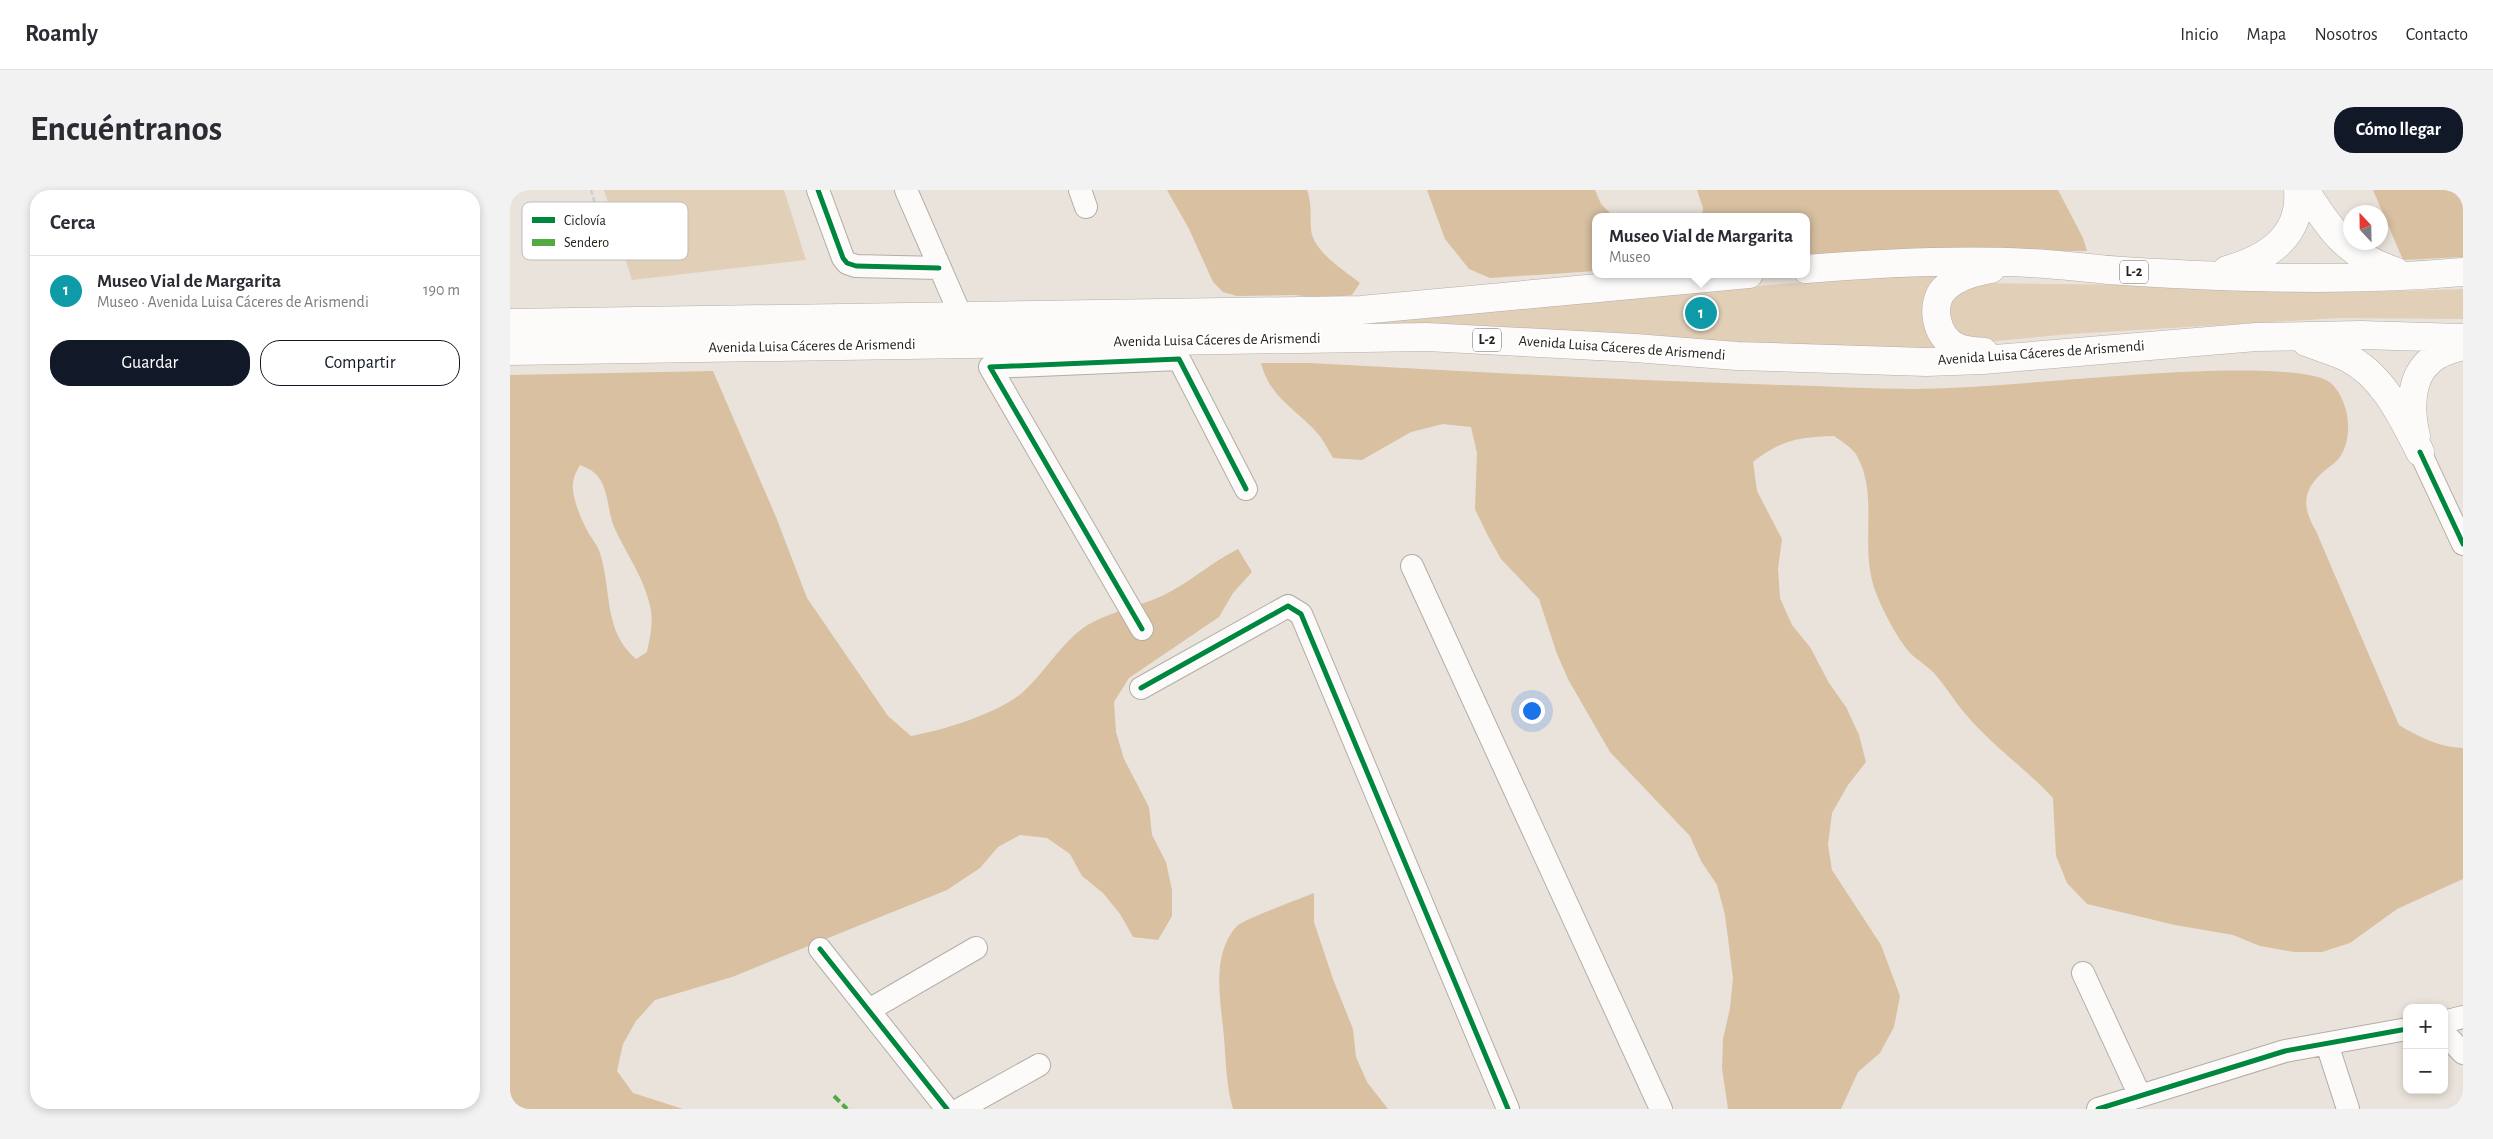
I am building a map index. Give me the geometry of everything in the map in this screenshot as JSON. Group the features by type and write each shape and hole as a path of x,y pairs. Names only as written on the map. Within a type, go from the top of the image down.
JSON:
{"main road":[{"path":"2205,276 2259,259 2275,247 2285,237 2295,220 2299,202 2298,190"},
{"path":"2305,190 2328,226 2358,255 2376,265 2408,275"},
{"name":"L-2","path":"1810,269 1914,261 2030,263 2205,276 2295,277 2463,272"},
{"path":"2030,263 1974,272 1958,279 1944,288 1937,301 1936,316 1946,339 1957,347 1972,351 2039,355"},
{"name":"Avenida Luisa Cáceres de Arismendi","path":"510,323 1361,310 1706,278"},
{"name":"Avenida Luisa Cáceres de Arismendi","path":"510,350 1427,337 1856,361 1983,360 2143,345 2288,336 2361,335 2463,338"},
{"path":"2288,336 2347,357 2367,371 2392,401 2420,452"},
{"path":"2420,452 2413,422 2415,384 2422,369 2432,359 2463,346"}],"street":[{"path":"818,190 843,258 847,264 856,266 939,268"},
{"path":"906,190 961,316"},
{"path":"947,344 965,350 990,367 1142,629"},
{"path":"990,367 1179,359 1246,489"},
{"path":"2420,452 2463,544"},
{"path":"1412,566 1661,1109"},
{"path":"1142,688 1288,606 1301,614 1508,1109"},
{"path":"820,948 947,1109"},
{"path":"869,1010 976,948"},
{"path":"2084,973 2140,1096"},
{"path":"2448,1021 2463,1018"},
{"path":"2098,1109 2285,1051 2403,1030"},
{"path":"2448,1037 2463,1053"},
{"path":"2327,1044 2348,1109"},
{"path":"960,1109 1039,1065"}],"shaded area":[{"path":"604,190 784,190 806,260 632,280 626,260 688,260 688,202 608,202"},
{"path":"1167,190 1307,190 1311,229 1317,245 1330,260 1360,283 1352,295 1323,298 1294,295 1237,296 1223,292 1213,282 1189,229"},
{"path":"1427,190 1595,190 1601,204 1610,213 1592,213 1592,271 1490,278 1469,269 1445,239"},
{"path":"1697,190 2058,190 2083,238 2087,251 1929,250 1810,259 1810,213 1702,213 1703,208"},
{"path":"2373,190 2463,190 2463,257 2403,260 2388,225 2388,205 2379,205"},
{"path":"1934,271 1939,273 1938,351 1360,327 1360,320"},
{"path":"1980,283 2138,285 2366,292 2463,289 2463,319 2340,318 2070,334 1975,343 1948,326 1951,294"},
{"path":"1261,363 1309,363 1546,376 1898,389 1971,387 2204,371 2285,372 2314,376 2332,384 2338,391 2346,409 2348,429 2347,439 2340,457 2310,487 2306,501 2309,515 2399,725 2430,741 2446,746 2463,748 2463,879 2397,909 2350,943 2322,952 2294,952 2260,946 2233,935 2175,925 2087,904 2067,883 2056,856 2053,798 1968,717 1933,672 1907,649 1887,617 1876,593 1871,575 1867,489 1864,472 1857,456 1847,445 1834,436 1811,437 1791,441 1782,444 1753,462 1757,491 1782,539 1778,569 1780,598 1792,625 1810,647 1829,683 1846,707 1859,735 1866,762 1848,785 1832,813 1828,845 1832,870 1881,945 1900,996 1894,1027 1880,1053 1858,1072 1841,1109 1728,1109 1722,1068 1723,1039 1730,1008 1733,978 1725,915 1717,885 1701,861 1690,836 1610,752 1569,681 1557,654 1539,599 1501,559 1487,534 1475,509 1477,453 1471,427 1443,424 1411,432 1362,460 1333,458 1319,435 1285,403 1271,386"},
{"path":"713,371 776,517 807,598 888,716 911,736 970,720 1013,700 1031,684 1067,642 1083,628 1092,622 1164,595 1238,549 1252,572 1233,593 1219,617 1129,678 1114,702 1116,732 1124,759 1149,807 1152,835 1166,862 1172,890 1172,916 1158,940 1133,937 1120,914 1103,893 1082,876 1070,854 1047,838 1020,835 998,847 980,868 947,890 732,977 655,1000 636,1021 623,1044 617,1071 633,1093 683,1109 510,1109 510,375","holes":["580,465 590,469 601,481 615,529 639,576 650,606 652,617 647,652 636,659 625,648 613,623 600,553 582,521 575,500 573,480"]},
{"path":"1314,893 1314,922 1333,979 1353,1029 1356,1057 1367,1082 1388,1109 1233,1109 1228,1082 1219,979 1223,951 1229,938 1241,923"}],"marked path":[{"path":"834,1096 847,1109"}],"cycle path":[{"path":"818,190 843,258 847,263 856,266 939,268"},
{"path":"1142,629 990,367 1179,359 1246,489"},
{"path":"2420,452 2463,544"},
{"path":"1141,688 1288,606 1301,614 1508,1109"},
{"path":"820,949 947,1109"},
{"path":"2098,1109 2285,1051 2403,1030"}],"place":[{"name":"Museo Vial de Margarita","path":"1701,313"}]}
